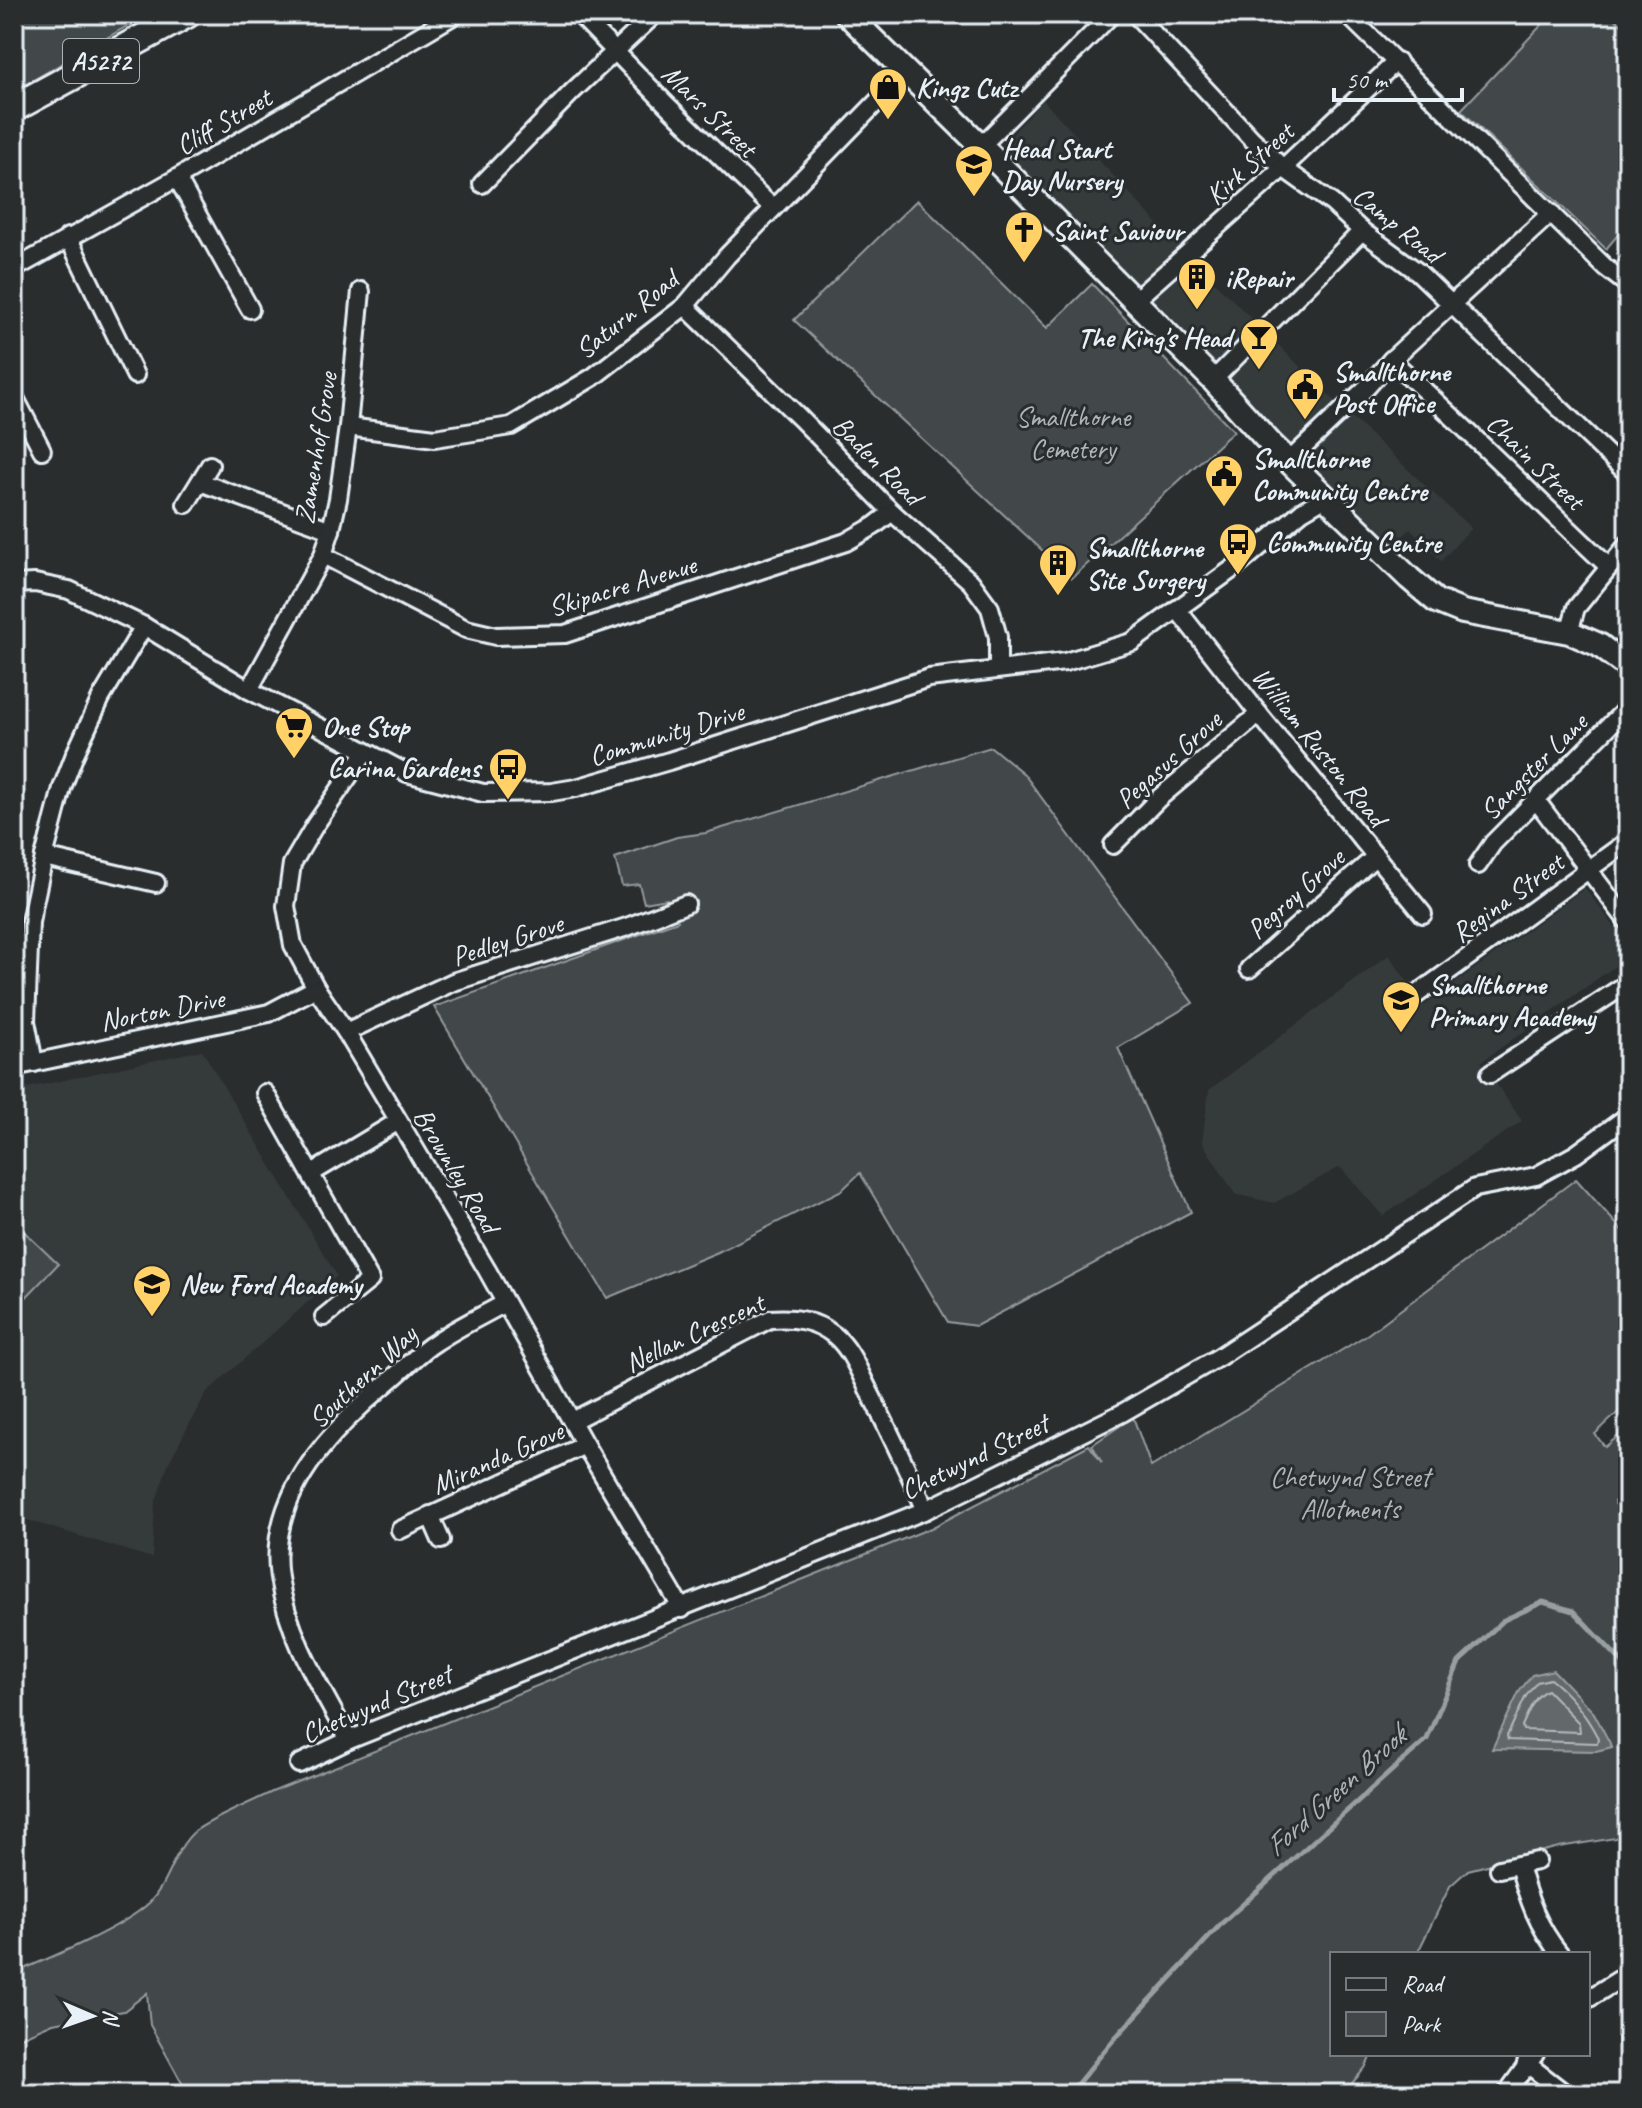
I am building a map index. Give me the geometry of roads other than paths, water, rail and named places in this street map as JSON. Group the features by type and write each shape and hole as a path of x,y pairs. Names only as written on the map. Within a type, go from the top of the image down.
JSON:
{"main road":[{"name":"A5272","path":"14,108 187,14"},
{"path":"847,14 1213,380 1324,498 1436,601 1463,612 1569,632 1599,645 1628,667"}],"street":[{"name":"Cliff Street","path":"14,269 177,178 456,14"},
{"name":"Mars Street","path":"579,14 773,208"},
{"path":"482,184 573,91 655,14"},
{"path":"981,146 1112,14"},
{"name":"Camp Road","path":"1135,14 1283,168 1418,272 1628,474"},
{"path":"1347,14 1606,268 1628,285"},
{"name":"Kirk Street","path":"1134,301 1397,61"},
{"name":"Saturn Road","path":"348,427 435,438 511,426 593,377 685,306 727,256 906,72"},
{"path":"177,178 250,309"},
{"path":"1289,461 1391,360 1551,213"},
{"path":"1213,380 1362,231"},
{"path":"68,237 135,375"},
{"name":"Zamenhof Grove","path":"249,690 323,555 331,530 348,427 361,291"},
{"name":"Baden Road","path":"685,306 892,512 971,582 990,608 998,637 998,668"},
{"name":"Chain Street","path":"1391,360 1609,567"},
{"path":"14,396 42,450"},
{"path":"186,504 210,465"},
{"path":"200,482 331,530"},
{"name":"Community Drive","path":"14,584 35,583 69,590 144,626 249,690 407,773 483,793 552,792 669,761 929,678 1065,662 1132,642 1242,562 1302,511 1324,498"},
{"name":"Skipacre Avenue","path":"323,555 461,627 496,636 526,637 565,634 846,542 892,512"},
{"path":"1569,632 1576,608 1628,544"},
{"name":"William Ruston Road","path":"1177,609 1423,914"},
{"path":"34,1063 26,1021 30,922 44,857 62,788 75,754 101,698 144,626"},
{"name":"Sangster Lane","path":"1478,865 1493,843 1628,707"},
{"name":"Pegasus Grove","path":"1113,845 1159,798 1259,714"},
{"name":"Brownley Road","path":"365,753 292,864 286,906 293,945 682,1609"},
{"path":"1536,800 1628,922"},
{"name":"Regina Street","path":"1416,995 1628,841"},
{"name":"Pegroy Grove","path":"1249,969 1376,856"},
{"path":"44,857 156,883"},
{"name":"Pedley Grove","path":"346,1032 453,982 627,927 686,904"},
{"path":"1490,1074 1628,983"},
{"name":"Norton Drive","path":"14,1067 269,1013 316,988"},
{"path":"265,1093 370,1280 324,1317"},
{"name":"Chetwynd Street","path":"299,1764 349,1740 926,1510 1122,1413 1209,1363 1475,1188 1536,1176 1576,1154 1628,1116"},
{"path":"312,1173 397,1122"},
{"name":"Southern Way","path":"349,1740 291,1627 279,1579 278,1558 287,1503 304,1471 362,1403 435,1342 505,1303"},
{"name":"Nellan Crescent","path":"572,1421 770,1319 793,1317 824,1329 847,1348 926,1510"},
{"name":"Miranda Grove","path":"400,1530 585,1445"},
{"name":"Miranda Grove","path":"430,1515 441,1540"},
{"path":"1499,1869 1537,1861"},
{"path":"1519,1865 1529,1906 1558,1952"},
{"path":"1590,1993 1628,1974"},
{"path":"1506,2094 1530,2059 1566,2094"}],"water":[{"path":"1553,1670 1594,1713 1612,1747 1596,1751 1492,1749 1519,1692 1532,1675"}],"waterway":[{"name":"Ford Green Brook","path":"1069,2094 1115,2038 1222,1923 1427,1739 1459,1662 1504,1620 1543,1602 1573,1611 1628,1668"}],"place":[{"name":"Kingz Cutz","path":"888,121"},
{"name":"Head Start Day Nursery","path":"974,198"},
{"name":"Saint Saviour","path":"1024,264"},
{"name":"iRepair","path":"1197,311"},
{"name":"The King's Head","path":"1259,371"},
{"name":"Smallthorne Post Office","path":"1305,421"},
{"name":"Smallthorne Community Centre","path":"1224,508"},
{"name":"Community Centre","path":"1238,576"},
{"name":"Smallthorne Site Surgery","path":"1058,597"},
{"name":"One Stop","path":"294,760"},
{"name":"Carina Gardens","path":"508,801"},
{"name":"Smallthorne Primary Academy","path":"1401,1034"},
{"name":"New Ford Academy","path":"152,1318"}],"park label":[{"name":"Smallthorne Cemetery","path":"1073,432"},
{"name":"Chetwynd Street Allotments","path":"1350,1492"}]}
